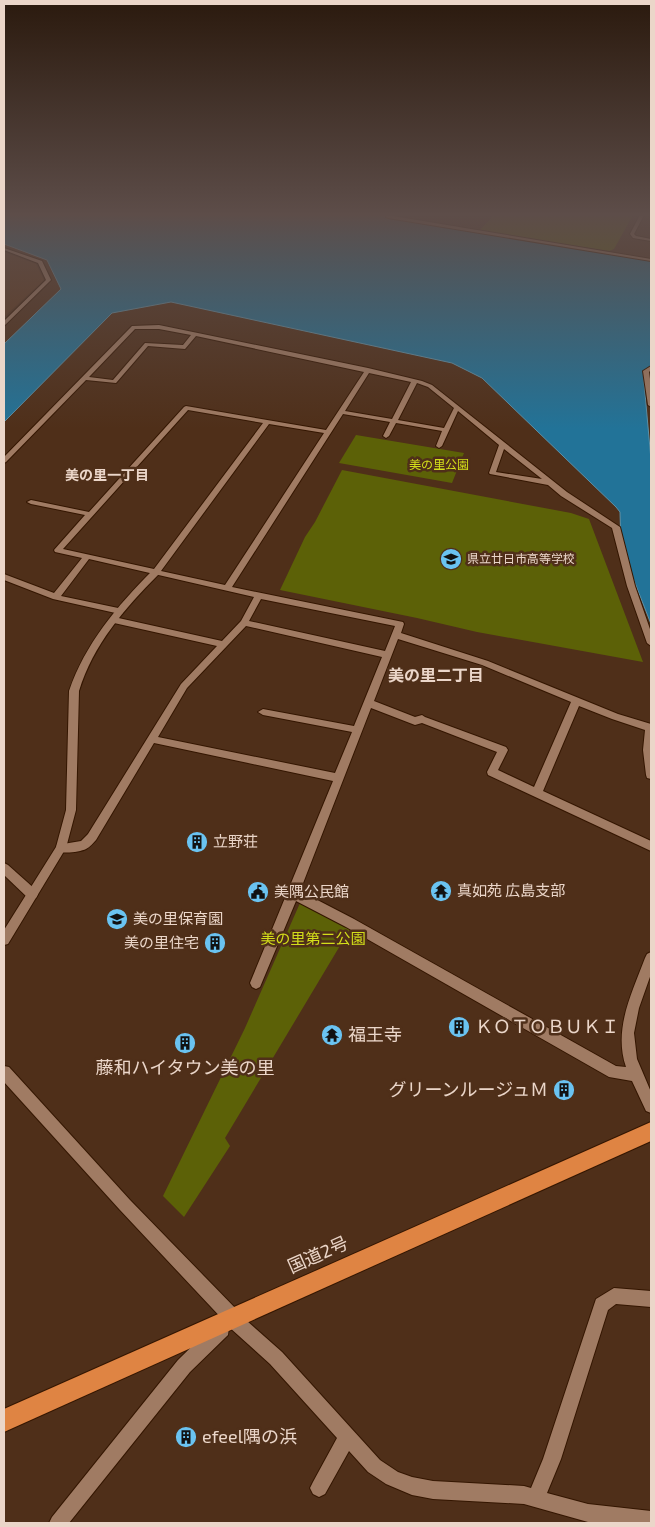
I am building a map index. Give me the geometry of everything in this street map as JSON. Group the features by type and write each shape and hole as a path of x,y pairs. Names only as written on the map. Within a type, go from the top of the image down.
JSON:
{"highway":[{"name":"国道2号","path":"4,1421 651,1131"}],"street":[{"path":"4,324 43,286"},
{"path":"4,461 134,327 160,327 415,381 430,386 551,483 616,527 626,571 651,643"},
{"path":"84,378 114,382 147,344 185,347 195,334"},
{"path":"651,368 646,371 651,405"},
{"path":"226,589 368,370"},
{"path":"386,436 415,381"},
{"path":"256,983 294,894 400,624 226,589 58,550 186,408 327,432"},
{"path":"438,446 455,410 458,409"},
{"path":"341,412 446,430"},
{"path":"4,940 62,848 70,810 76,684 86,660 120,611 155,573 267,422"},
{"path":"503,445 492,473 551,483"},
{"path":"31,502 90,514"},
{"path":"56,597 87,557"},
{"path":"4,577 56,597 120,611"},
{"path":"62,848 84,844 92,837 184,686 244,623 260,595"},
{"path":"114,620 224,644"},
{"path":"244,623 388,655"},
{"path":"396,634 485,662 576,701 650,728 648,750 651,775"},
{"path":"537,793 576,701"},
{"path":"369,703 415,721 422,719 503,750 492,772 651,846"},
{"path":"262,712 358,730"},
{"path":"151,739 338,778"},
{"path":"4,868 32,894"},
{"path":"294,894 350,923 614,1072 636,1075"},
{"path":"651,958 628,1029 629,1051 636,1075 651,1106"},
{"path":"4,1072 132,1212 233,1318 276,1358 374,1466 392,1478 412,1486 432,1490 512,1494 536,1498 588,1513 651,1520"},
{"path":"536,1498 552,1459 602,1305 614,1296 651,1298"},
{"path":"58,1523 184,1366 233,1318"},
{"path":"319,1488 347,1438"}],"shaded area":[{"path":"4,286 37,286 4,317"}],"green space":[{"name":"美の里公園","path":"356,435 464,453 452,483 339,463"},
{"name":"県立廿日市高等学校","path":"342,470 571,513 589,519 643,662 477,632 280,590 305,537 315,522"},
{"name":"美の里第二公園","path":"300,903 350,929 225,1138 230,1146 184,1217 163,1196 245,1028"}],"water":[{"path":"60,286 651,286 651,366 643,371 651,460 651,624 621,547 620,512 482,378 452,363 171,302 112,313 4,422 4,344 61,289"}],"place":[{"name":"県立廿日市高等学校","path":"451,559"},
{"name":"立野荘","path":"197,842"},
{"name":"真如苑 広島支部","path":"441,891"},
{"name":"美隅公民館","path":"258,892"},
{"name":"美の里保育園","path":"117,919"},
{"name":"美の里住宅","path":"215,943"},
{"name":"ＫＯＴＯＢＵＫＩ","path":"459,1027"},
{"name":"福王寺","path":"332,1035"},
{"name":"藤和ハイタウン美の里","path":"185,1043"},
{"name":"グリーンルージュＭ","path":"564,1090"},
{"name":"efeel隅の浜","path":"186,1437"}],"district":[{"name":"美の里一丁目","path":"107,475"},
{"name":"美の里二丁目","path":"436,675"}]}
